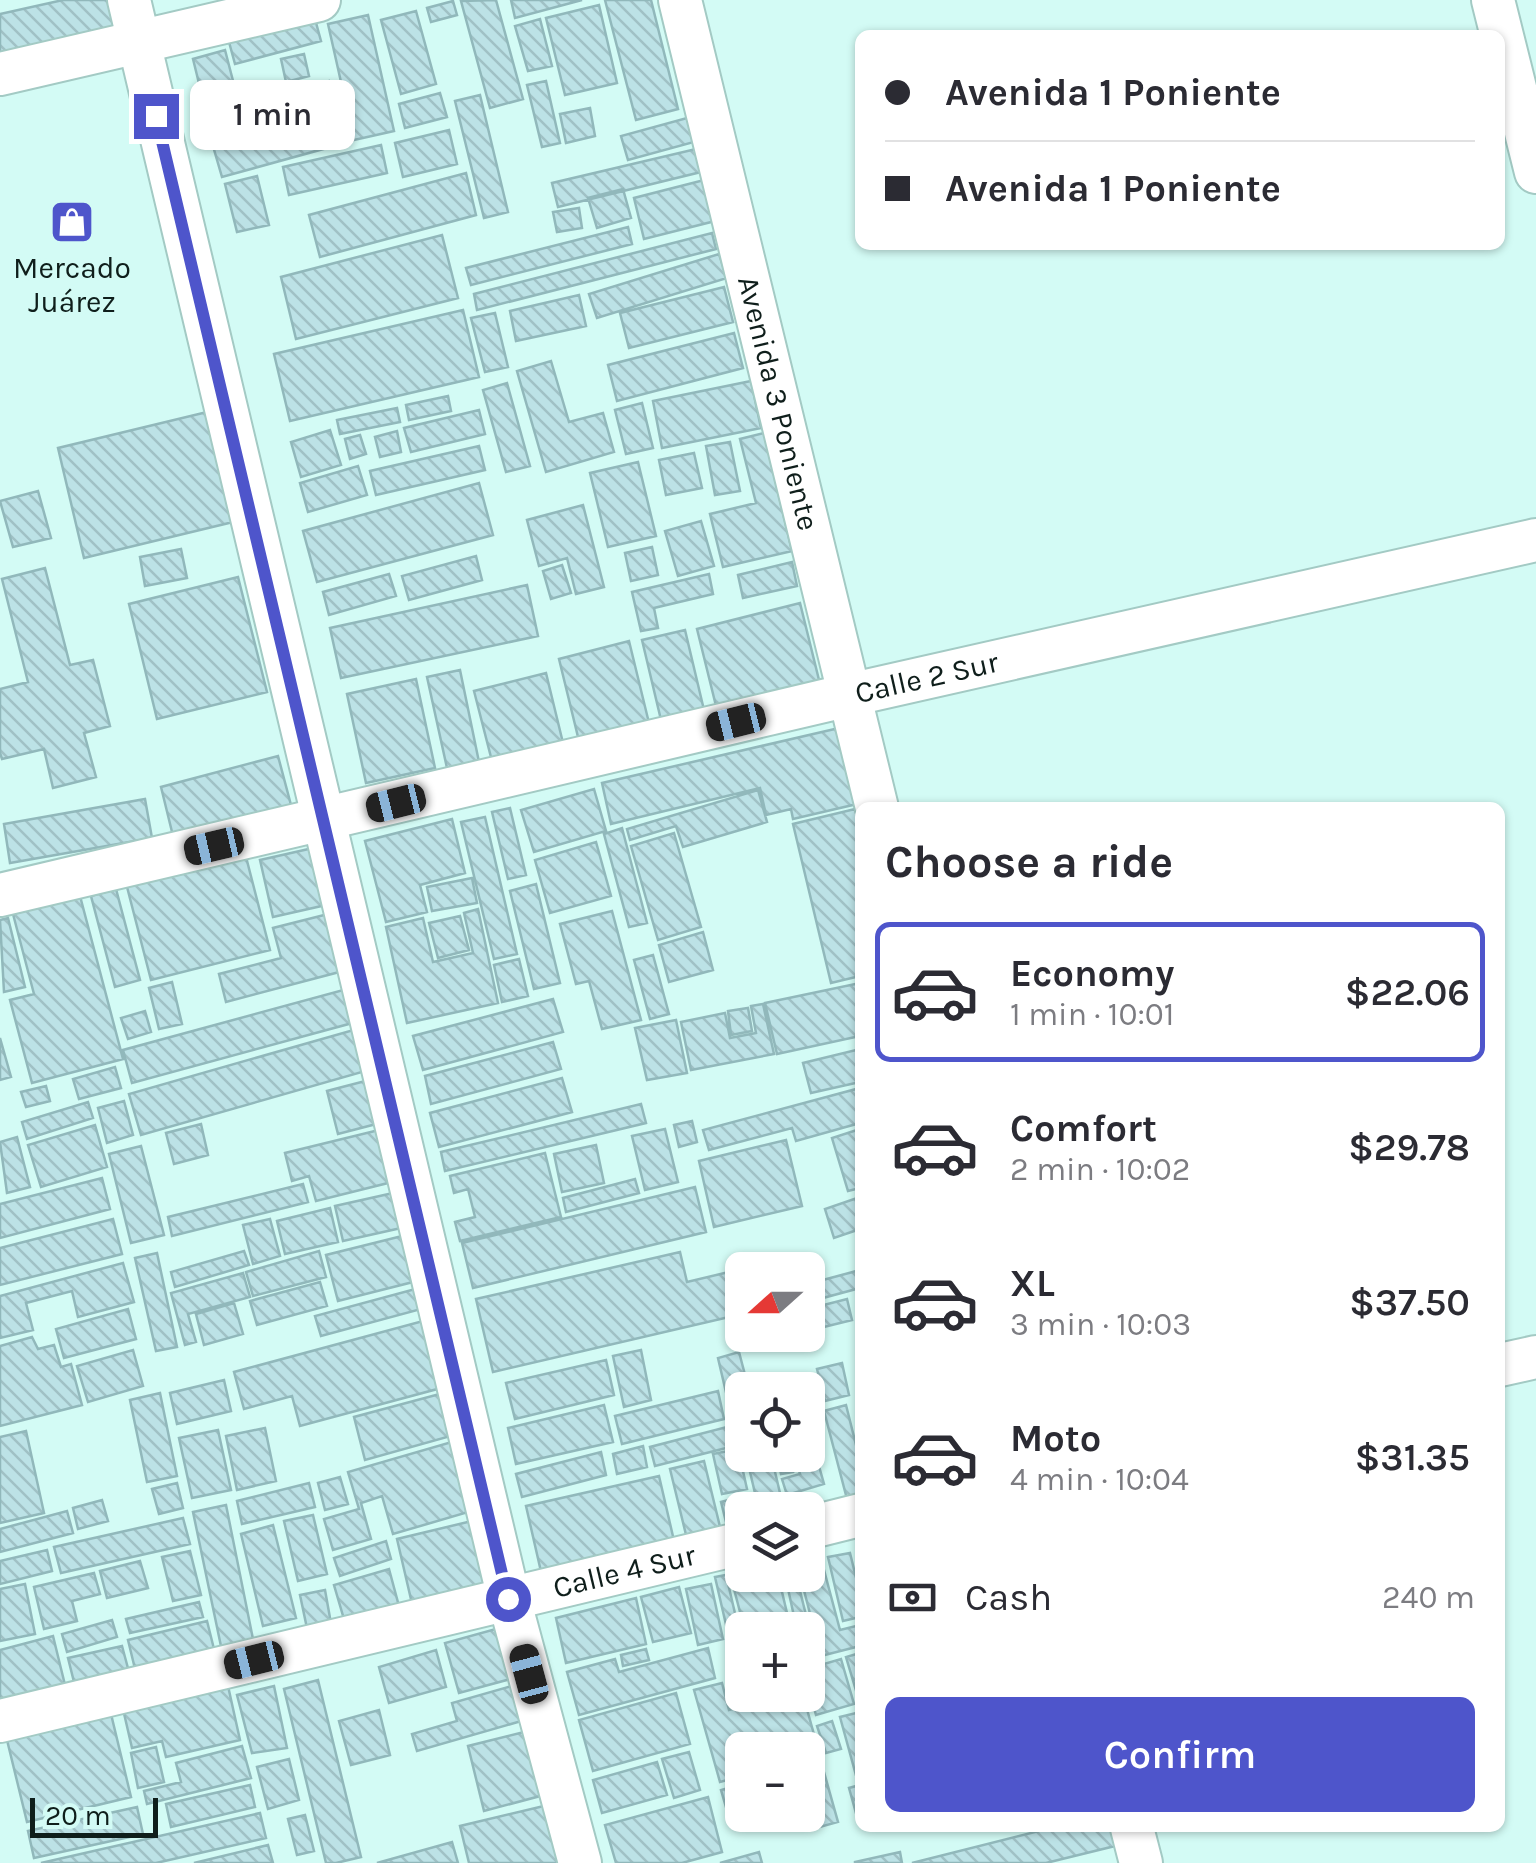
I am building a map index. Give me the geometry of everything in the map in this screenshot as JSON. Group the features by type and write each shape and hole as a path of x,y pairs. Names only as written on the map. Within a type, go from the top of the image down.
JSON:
{"street":[{"path":"129,0 508,1599 580,1863"},
{"path":"0,74 319,0"},
{"name":"Avenida 3 Poniente","path":"680,0 875,802"},
{"path":"1493,0 1500,30"},
{"path":"1505,48 1536,172"},
{"name":"Calle 2 Sur","path":"0,895 849,695 1536,540"},
{"path":"1505,1364 1536,1357"},
{"path":"825,1524 855,1517"},
{"name":"Calle 4 Sur","path":"0,1722 725,1548"},
{"path":"1133,1832 1141,1863"}],"building":[{"path":"63,0 112,0 119,32 0,58 0,14"},
{"path":"496,0 523,99 490,108 461,1"},
{"path":"511,0 582,0 515,18"},
{"path":"605,0 651,0 678,109 636,120"},
{"path":"453,1 457,15 431,22 427,8"},
{"path":"599,5 617,83 565,95 546,18"},
{"path":"416,11 436,84 401,94 381,20"},
{"path":"368,15 394,131 354,140 328,24"},
{"path":"315,19 321,41 235,64 229,42"},
{"path":"540,19 552,66 528,71 515,26"},
{"path":"225,50 238,100 205,108 193,59"},
{"path":"304,54 309,76 286,82 281,59"},
{"path":"329,81 345,143 222,177 204,115"},
{"path":"546,81 560,143 542,147 527,85"},
{"path":"440,93 447,117 405,128 399,104"},
{"path":"480,95 508,212 484,218 455,101"},
{"path":"590,108 595,136 566,143 560,114"},
{"path":"687,118 694,142 628,160 621,136"},
{"path":"449,130 457,164 403,177 395,143"},
{"path":"381,145 387,173 289,195 283,167"},
{"path":"696,149 701,172 558,207 552,183"},
{"path":"466,173 476,215 320,257 309,215"},
{"path":"257,176 269,225 237,232 225,184"},
{"path":"708,179 719,220 644,239 634,198"},
{"path":"623,189 631,218 597,228 588,198"},
{"path":"579,208 582,228 557,232 553,212"},
{"path":"628,227 632,244 471,285 466,268"},
{"path":"712,233 716,249 477,310 474,294"},
{"path":"442,235 458,298 296,339 281,277"},
{"path":"719,254 727,278 597,318 589,294"},
{"path":"724,287 733,322 629,348 620,313"},
{"path":"579,295 586,326 516,341 510,311"},
{"path":"463,310 479,377 290,421 274,354"},
{"path":"495,313 508,367 485,372 471,318"},
{"path":"734,333 743,368 617,401 608,365"},
{"path":"551,361 569,422 603,413 614,452 546,472 517,371"},
{"path":"751,381 761,428 662,448 653,401"},
{"path":"507,383 530,466 506,472 483,390"},
{"path":"448,396 451,411 409,420 406,405"},
{"path":"642,403 653,448 626,454 615,410"},
{"path":"397,408 400,422 340,434 337,420"},
{"path":"479,410 485,434 411,452 404,428"},
{"path":"207,412 233,522 84,558 58,448"},
{"path":"330,430 341,465 301,477 291,442"},
{"path":"397,431 401,452 380,457 375,437"},
{"path":"764,433 792,551 723,567 710,514 756,503 740,439"},
{"path":"360,435 366,454 350,459 345,439"},
{"path":"730,442 740,491 715,495 706,446"},
{"path":"479,446 485,470 376,495 370,471"},
{"path":"694,453 702,488 666,495 659,460"},
{"path":"638,462 656,536 608,547 590,473"},
{"path":"358,466 367,495 308,512 300,483"},
{"path":"479,483 493,535 317,582 303,531"},
{"path":"38,491 51,538 13,547 0,501"},
{"path":"583,505 604,587 576,594 567,558 539,566 527,520"},
{"path":"701,521 714,566 678,576 665,531"},
{"path":"652,547 658,575 631,581 625,553"},
{"path":"181,549 187,578 145,586 140,557"},
{"path":"476,556 482,580 409,600 402,576"},
{"path":"792,562 797,586 743,598 738,575"},
{"path":"562,565 571,593 551,599 543,571"},
{"path":"45,568 70,665 93,660 110,726 84,733 96,777 53,788 44,749 2,759 0,753 0,689 28,682 2,579"},
{"path":"389,574 396,596 329,615 323,592"},
{"path":"709,574 713,594 654,608 658,628 641,631 632,592"},
{"path":"238,577 267,692 157,719 129,604"},
{"path":"527,585 538,636 341,678 330,628"},
{"path":"800,603 820,684 717,710 697,629"},
{"path":"685,630 704,710 661,720 642,640"},
{"path":"629,641 649,723 579,741 559,659"},
{"path":"460,670 479,762 447,768 427,677"},
{"path":"546,673 564,747 493,765 474,691"},
{"path":"416,679 435,768 366,783 347,694"},
{"path":"839,728 857,802 793,819 791,809 766,815 760,788 611,824 602,783"},
{"path":"278,756 291,805 173,836 161,787"},
{"path":"594,789 606,831 534,852 521,810"},
{"path":"758,790 767,822 683,847 676,826 630,840 627,829"},
{"path":"145,799 152,838 10,863 4,824"},
{"path":"510,808 526,875 508,879 492,812"},
{"path":"855,809 855,977 831,983 793,824"},
{"path":"485,817 517,954 494,959 461,822"},
{"path":"452,819 465,873 420,885 427,912 386,922 365,841"},
{"path":"622,828 647,923 629,927 604,834"},
{"path":"674,833 701,927 658,940 631,846"},
{"path":"596,842 611,896 550,913 535,860"},
{"path":"313,848 326,905 273,917 260,860"},
{"path":"245,853 270,950 151,980 126,883"},
{"path":"472,878 477,903 432,911 427,887"},
{"path":"536,884 560,983 534,989 510,891"},
{"path":"116,889 140,980 115,987 91,896"},
{"path":"80,896 123,1059 32,1083 10,1000 34,994 13,914"},
{"path":"478,909 498,1003 407,1023 386,927 423,918 433,962 473,953 464,913"},
{"path":"612,911 641,1020 602,1029 589,981 576,984 560,924"},
{"path":"328,914 343,971 226,1002 219,974 281,958 273,928"},
{"path":"460,916 469,950 438,958 429,923"},
{"path":"8,918 25,987 4,992 0,920"},
{"path":"703,932 713,970 669,982 659,945"},
{"path":"653,955 669,1014 650,1019 634,960"},
{"path":"519,959 528,996 502,1002 494,965"},
{"path":"172,982 182,1024 159,1029 149,988"},
{"path":"855,984 855,1037 777,1054 765,1003"},
{"path":"347,989 356,1022 132,1083 123,1050"},
{"path":"553,999 563,1032 423,1070 413,1036"},
{"path":"763,1004 774,1054 691,1070 681,1022 725,1013 730,1038 756,1033 751,1006"},
{"path":"748,1008 752,1031 731,1035 728,1011"},
{"path":"145,1011 151,1032 128,1039 121,1018"},
{"path":"676,1020 687,1073 647,1080 635,1028"},
{"path":"357,1029 369,1070 141,1135 129,1094"},
{"path":"0,1038 11,1077 0,1080"},
{"path":"553,1042 561,1069 431,1104 425,1076"},
{"path":"855,1050 855,1083 811,1093 803,1063"},
{"path":"115,1067 121,1088 79,1099 73,1079"},
{"path":"562,1078 572,1112 439,1147 430,1113"},
{"path":"369,1080 380,1123 338,1134 327,1091"},
{"path":"46,1086 50,1101 26,1107 21,1092"},
{"path":"855,1089 855,1124 796,1141 792,1128 709,1150 703,1130"},
{"path":"124,1101 133,1135 107,1143 98,1108"},
{"path":"88,1102 93,1118 27,1139 22,1122"},
{"path":"641,1104 646,1123 445,1171 441,1152"},
{"path":"692,1121 697,1142 679,1147 674,1125"},
{"path":"201,1124 208,1155 174,1164 166,1133"},
{"path":"95,1125 107,1167 41,1187 28,1145"},
{"path":"383,1129 396,1181 316,1201 309,1176 292,1181 285,1153"},
{"path":"665,1129 678,1182 645,1190 632,1136"},
{"path":"855,1131 855,1189 848,1191 832,1138"},
{"path":"17,1137 30,1187 7,1193 0,1142"},
{"path":"786,1140 802,1206 714,1227 699,1161"},
{"path":"596,1145 604,1183 562,1192 554,1154"},
{"path":"141,1146 164,1235 131,1243 109,1154"},
{"path":"545,1153 561,1217 460,1241 455,1222 475,1217 468,1189 454,1193 450,1176"},
{"path":"102,1178 110,1209 0,1238 0,1204"},
{"path":"635,1179 639,1193 566,1212 563,1198"},
{"path":"303,1184 308,1202 172,1236 168,1217"},
{"path":"695,1187 706,1232 473,1288 462,1243"},
{"path":"393,1193 401,1228 343,1241 335,1206"},
{"path":"855,1199 855,1231 834,1238 825,1209"},
{"path":"330,1208 338,1242 285,1254 277,1221"},
{"path":"113,1219 122,1254 0,1285 0,1248"},
{"path":"270,1219 280,1256 253,1264 243,1225"},
{"path":"402,1236 413,1282 338,1301 326,1255"},
{"path":"244,1251 249,1265 175,1287 171,1272"},
{"path":"319,1251 326,1277 253,1296 246,1272"},
{"path":"680,1252 687,1282 725,1273 725,1318 493,1372 476,1299"},
{"path":"157,1253 177,1347 156,1351 135,1258"},
{"path":"123,1263 134,1302 78,1317 72,1291 26,1303 33,1330 0,1338 0,1296"},
{"path":"855,1271 855,1289 825,1297 825,1279"},
{"path":"243,1273 250,1297 188,1314 196,1342 185,1345 171,1293"},
{"path":"320,1282 327,1306 257,1325 250,1301"},
{"path":"419,1288 425,1308 321,1336 315,1316"},
{"path":"847,1299 852,1320 825,1327 825,1305"},
{"path":"234,1303 243,1334 204,1345 196,1314"},
{"path":"128,1309 136,1339 64,1358 56,1329"},
{"path":"423,1321 441,1388 300,1426 292,1396 244,1409 234,1372"},
{"path":"32,1337 38,1349 54,1345 61,1367 71,1364 82,1405 0,1426 0,1346"},
{"path":"133,1350 143,1386 88,1402 77,1366"},
{"path":"641,1350 651,1400 624,1407 613,1356"},
{"path":"739,1352 744,1372 725,1372 725,1388 718,1358"},
{"path":"606,1360 614,1395 515,1419 506,1383"},
{"path":"842,1363 849,1395 825,1401 825,1372 817,1369"},
{"path":"224,1380 231,1411 177,1424 170,1393"},
{"path":"718,1391 724,1419 622,1444 615,1416"},
{"path":"447,1392 458,1434 365,1460 354,1417"},
{"path":"160,1393 177,1476 147,1482 130,1400"},
{"path":"604,1405 613,1442 516,1464 508,1428"},
{"path":"846,1405 855,1441 855,1497 847,1499 825,1415 825,1411"},
{"path":"725,1427 725,1448 655,1466 650,1447"},
{"path":"265,1428 276,1481 237,1490 226,1436"},
{"path":"218,1430 231,1490 192,1498 179,1438"},
{"path":"26,1431 44,1513 0,1523 0,1437"},
{"path":"462,1439 482,1508 393,1534 382,1496 361,1503 371,1539 333,1550 324,1519 359,1509 348,1472"},
{"path":"643,1446 647,1467 617,1474 613,1454"},
{"path":"601,1452 606,1475 522,1497 516,1474"},
{"path":"725,1452 725,1472 743,1472 747,1489 722,1494 713,1454"},
{"path":"704,1461 722,1535 688,1543 670,1469"},
{"path":"750,1472 775,1472 780,1492 755,1492"},
{"path":"821,1472 824,1484 786,1492 782,1479"},
{"path":"659,1476 675,1545 542,1576 526,1506"},
{"path":"340,1477 348,1504 325,1510 318,1483"},
{"path":"177,1483 183,1508 159,1514 152,1489"},
{"path":"309,1483 315,1507 242,1524 237,1501"},
{"path":"102,1500 108,1521 78,1529 73,1508"},
{"path":"226,1505 254,1644 222,1651 193,1512"},
{"path":"67,1511 73,1533 0,1552 0,1529"},
{"path":"313,1515 327,1574 298,1581 284,1521"},
{"path":"183,1518 190,1544 61,1573 54,1547"},
{"path":"476,1520 493,1589 413,1608 397,1539"},
{"path":"273,1525 296,1618 263,1626 241,1534"},
{"path":"386,1541 391,1559 340,1576 334,1558"},
{"path":"47,1550 52,1571 0,1584 0,1561"},
{"path":"190,1551 201,1595 173,1601 162,1557"},
{"path":"850,1553 855,1574 855,1618 843,1621 828,1557"},
{"path":"140,1561 148,1588 107,1598 100,1571"},
{"path":"389,1569 400,1610 346,1626 334,1585"},
{"path":"94,1573 100,1594 72,1601 77,1621 44,1629 34,1587"},
{"path":"825,1574 840,1630 855,1626 855,1647 825,1655 825,1612 810,1612 804,1592 825,1592"},
{"path":"725,1575 725,1592 730,1592 735,1612 725,1612 725,1620 715,1577"},
{"path":"25,1584 35,1634 0,1641 0,1589"},
{"path":"711,1584 723,1639 698,1645 686,1589"},
{"path":"679,1587 691,1633 653,1642 641,1597"},
{"path":"325,1590 332,1629 308,1633 300,1595"},
{"path":"735,1592 782,1592 787,1612 740,1612"},
{"path":"789,1592 800,1592 805,1612 793,1612"},
{"path":"636,1598 646,1644 566,1663 556,1618"},
{"path":"199,1602 203,1617 130,1633 126,1619"},
{"path":"112,1620 117,1637 67,1652 62,1634"},
{"path":"207,1621 215,1653 136,1673 128,1640"},
{"path":"503,1627 518,1677 459,1693 445,1643"},
{"path":"53,1636 66,1689 0,1704 0,1650"},
{"path":"122,1646 129,1672 75,1686 68,1658"},
{"path":"708,1648 715,1678 579,1715 567,1672 615,1659 619,1672"},
{"path":"646,1649 649,1660 623,1666 621,1655"},
{"path":"436,1650 446,1687 389,1703 379,1667"},
{"path":"855,1654 855,1687 846,1657"},
{"path":"841,1659 854,1704 816,1715 815,1712 825,1712 825,1664"},
{"path":"318,1680 361,1857 336,1863 326,1863 284,1689"},
{"path":"722,1683 725,1712 808,1712 813,1732 725,1732 725,1781 720,1782 694,1690"},
{"path":"515,1685 525,1720 417,1751 412,1734 457,1721 452,1703"},
{"path":"228,1686 240,1740 166,1757 162,1741 132,1748 123,1709"},
{"path":"274,1686 287,1748 252,1753 237,1695"},
{"path":"676,1693 690,1744 593,1771 579,1720"},
{"path":"379,1710 390,1755 351,1765 339,1721"},
{"path":"855,1713 855,1772 840,1717"},
{"path":"111,1714 131,1797 27,1822 7,1740"},
{"path":"832,1721 841,1749 826,1753 825,1732 819,1732 817,1726"},
{"path":"528,1731 544,1795 484,1811 468,1746"},
{"path":"242,1746 251,1778 147,1804 144,1791 181,1782 176,1763"},
{"path":"156,1747 164,1782 138,1788 131,1753"},
{"path":"689,1752 700,1790 674,1798 662,1759"},
{"path":"289,1759 299,1800 268,1809 257,1767"},
{"path":"657,1762 667,1795 602,1813 593,1780"},
{"path":"825,1776 838,1822 825,1826"},
{"path":"250,1785 255,1807 171,1827 166,1804"},
{"path":"855,1786 855,1810 849,1788"},
{"path":"708,1797 722,1852 682,1863 616,1863 605,1825"},
{"path":"548,1805 563,1863 469,1863 460,1826"},
{"path":"137,1807 143,1834 34,1858 28,1831"},
{"path":"260,1813 266,1838 156,1863 41,1863"},
{"path":"305,1815 314,1851 297,1855 288,1819"},
{"path":"1035,1832 1112,1832 1115,1846 1046,1863 912,1863"},
{"path":"452,1842 458,1863 377,1863"},
{"path":"268,1845 273,1863 194,1863"},
{"path":"759,1852 762,1863 720,1863"},
{"path":"900,1852 902,1863 855,1863 855,1862"}],"place":[{"name":"Mercado Juárez","path":"72,222"}],"route":[{"path":"156,116 508,1599"}]}
